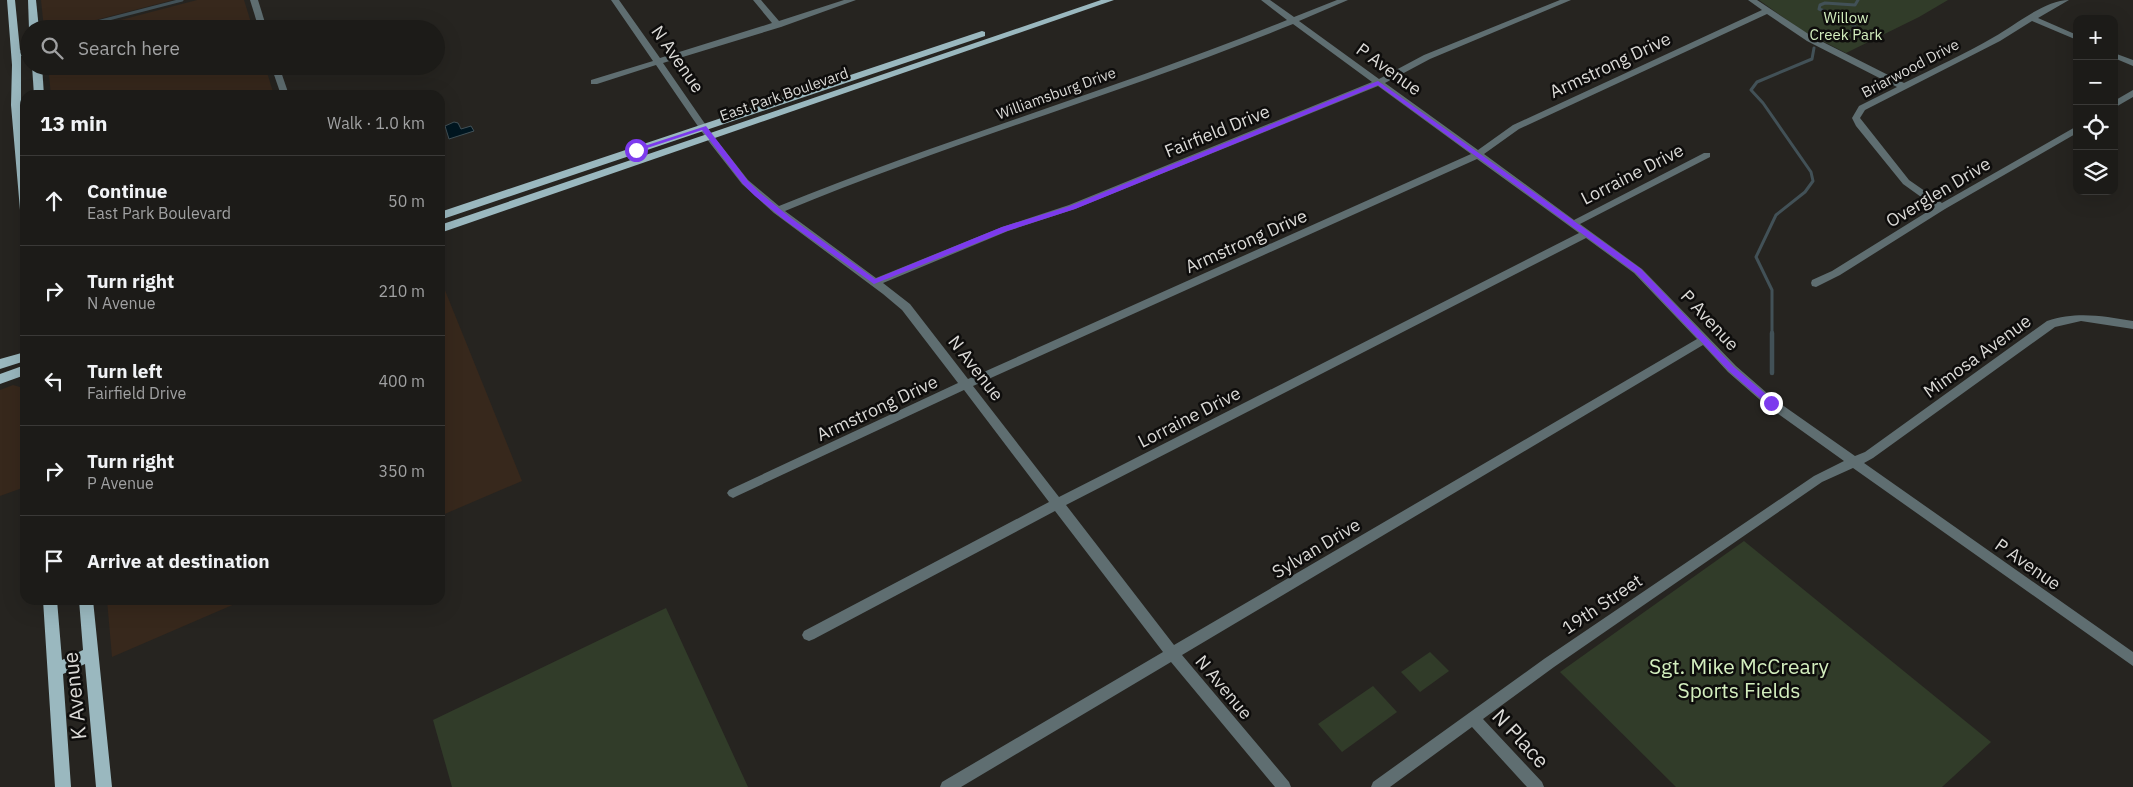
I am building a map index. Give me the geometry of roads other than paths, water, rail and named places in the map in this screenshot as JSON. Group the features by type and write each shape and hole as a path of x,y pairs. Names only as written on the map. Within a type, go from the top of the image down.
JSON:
{"main road":[{"path":"11,0 20,102"},
{"path":"32,0 33,20"},
{"name":"East Park Boulevard","path":"445,227 706,132 1084,0"},
{"name":"East Park Boulevard","path":"445,214 706,132 1110,0"},
{"path":"16,54 20,53"},
{"path":"38,75 39,90"},
{"path":"0,364 20,358"},
{"path":"0,379 20,372"},
{"name":"K Avenue","path":"50,605 63,787"},
{"name":"K Avenue","path":"87,605 104,787"},
{"path":"55,670 92,654"}],"street":[{"path":"254,0 260,20"},
{"name":"N Avenue","path":"615,0 706,132 745,182 777,210 906,307 967,384 1172,654 1284,787"},
{"path":"757,0 778,25"},
{"path":"594,82 852,0"},
{"name":"P Avenue","path":"1265,0 1638,271 1737,374 1771,403 2133,660"},
{"name":"Williamsburg Drive","path":"777,210 1258,35 1344,0"},
{"name":"Fairfield Drive","path":"874,282 1005,229 1072,207 1378,83 1427,57 1566,0"},
{"path":"1752,0 1810,39 1903,86"},
{"name":"Briarwood Drive","path":"1942,207 1906,182 1872,142 1856,118 1862,108 1997,39 2065,0"},
{"name":"Armstrong Drive","path":"733,493 967,384 1477,155 1516,127 1768,10"},
{"path":"2032,18 2073,36"},
{"path":"2118,57 2133,64"},
{"path":"278,75 283,90"},
{"path":"2118,103 2133,94"},
{"name":"Overglen Drive","path":"1816,283 1836,274 1942,207 2073,131"},
{"name":"Lorraine Drive","path":"1573,224 1707,155"},
{"name":"Lorraine Drive","path":"809,635 1057,504 1587,233"},
{"name":"Mimosa Avenue","path":"1853,462 1870,455 2051,324 2069,318 2082,317 2133,325"},
{"name":"Sylvan Drive","path":"947,787 1703,340"},
{"name":"19th Street","path":"1378,787 1549,663 1818,479 1853,462"},
{"name":"N Place","path":"1473,718 1537,787"}],"water":[{"path":"454,122 458,123 461,129 471,126 474,131 449,139 445,126"}],"waterway":[{"path":"105,20 182,0"},
{"path":"1826,40 1835,32 1852,31 1856,28 1847,19 1819,9 1820,5 1825,3 1855,5 1858,0"},
{"path":"1772,373 1772,290 1756,257 1776,215 1805,192 1813,181 1811,172 1763,103 1751,90 1757,82 1812,59 1814,48"}],"park label":[{"name":"Willow Creek Park","path":"1846,26"},
{"name":"Sgt. Mike McCreary Sports Fields","path":"1739,678"}]}
